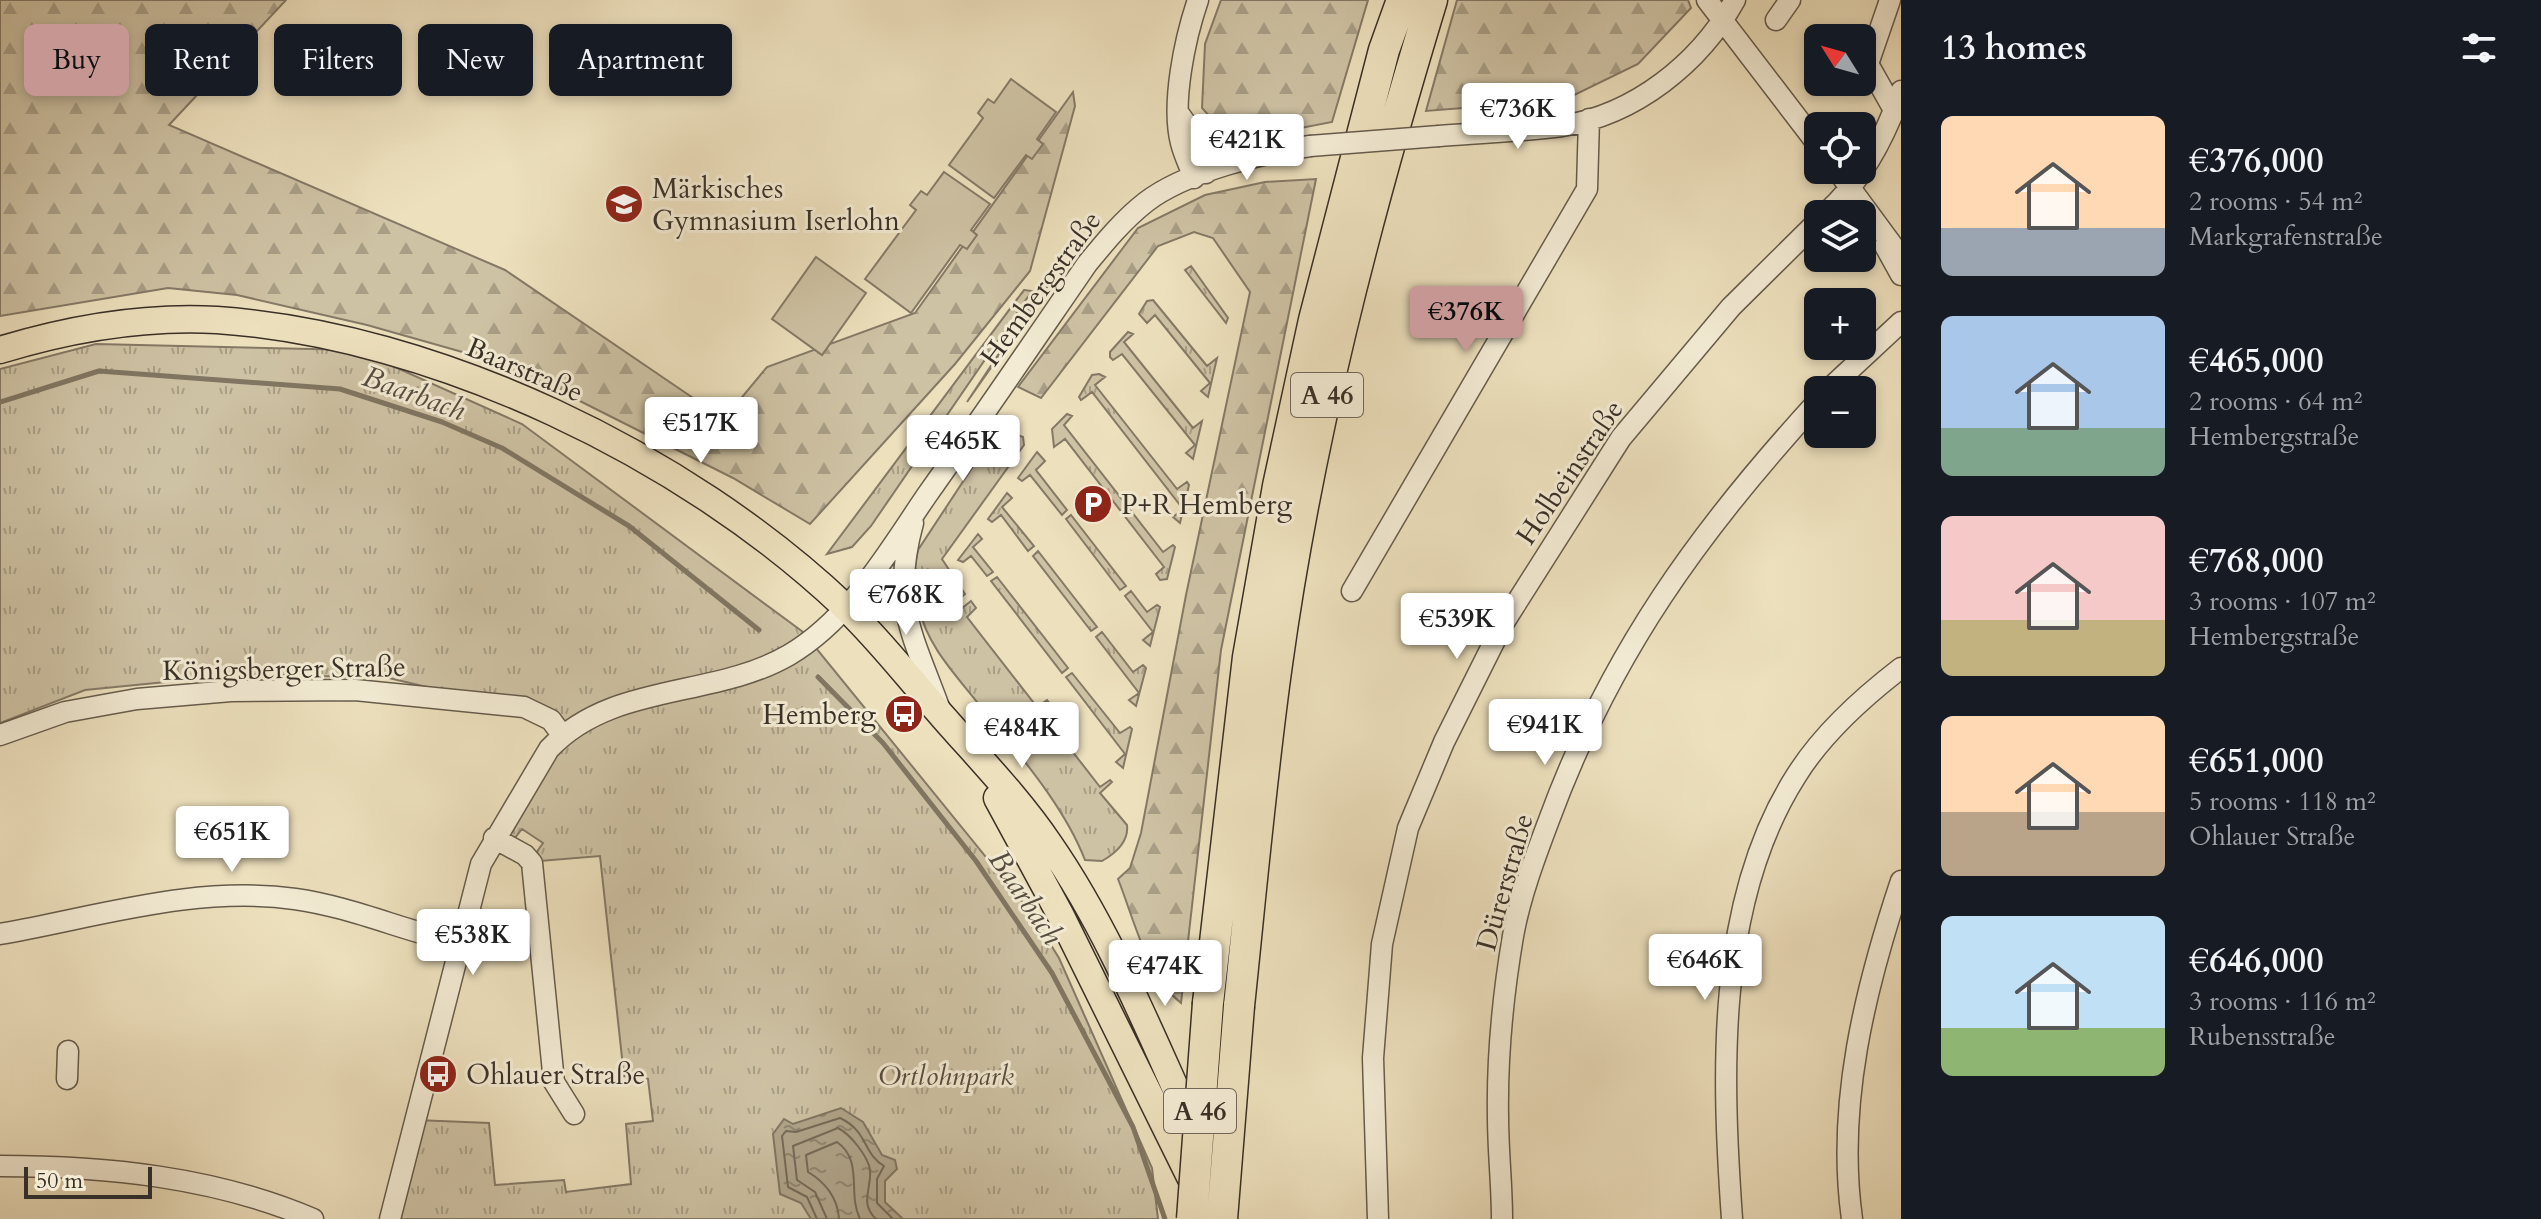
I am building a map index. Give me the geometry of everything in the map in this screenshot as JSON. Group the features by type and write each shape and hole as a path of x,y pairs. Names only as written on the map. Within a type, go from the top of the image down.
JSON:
{"highway":[{"name":"A 46","path":"1192,1219 1208,1003 1248,657 1278,486 1317,305 1384,50 1402,0"},
{"name":"A 46","path":"1222,1219 1239,1006 1277,664 1303,508 1343,324 1393,130 1432,0"},
{"path":"1393,130 1441,0"}],"main road":[{"name":"Baarstraße","path":"0,350 76,330 173,320 217,320 366,342 531,403 638,456 736,519 846,608 966,742 1049,844 1083,897 1236,1219"},
{"name":"Baarstraße","path":"966,742 1054,903 1210,1219"}],"street":[{"path":"1198,0 1184,55 1179,113 1194,135 1200,176"},
{"path":"1707,0 1804,127"},
{"name":"Hembergstraße","path":"562,735 612,707 754,671 813,639 846,608 1087,264 1118,226 1149,199 1200,176 1260,155 1310,146 1563,126 1589,119 1670,78 1697,56 1735,0"},
{"path":"1776,20 1790,0"},
{"path":"1841,200 1852,190 1898,101 1868,64 1890,0"},
{"path":"1352,591 1587,189 1589,119"},
{"path":"1848,184 1859,200"},
{"path":"1876,224 1901,257"},
{"path":"1876,227 1901,275"},
{"name":"Holbeinstraße","path":"1378,1219 1373,1058 1382,944 1408,828 1444,742 1503,624 1621,438 1731,307 1804,235"},
{"path":"1843,376 1901,322"},
{"name":"Dürerstraße","path":"1502,1219 1498,1115 1507,979 1514,932 1564,780 1601,695 1678,571 1726,505 1804,417"},
{"name":"Hembergstraße","path":"916,511 903,559 902,603 942,716"},
{"path":"1732,1219 1725,1118 1727,1007 1739,934 1758,861 1771,822 1797,774 1824,738 1901,668"},
{"name":"Königsberger Straße","path":"0,735 65,712 137,699 231,691 355,690 524,707 551,720 562,735"},
{"path":"390,1219 481,864 537,767 562,735"},
{"path":"494,838 525,855 532,863 554,1082 574,1114"},
{"path":"1852,1219 1849,1132 1854,1064 1876,959 1901,881"},
{"path":"0,934 142,906 247,896 309,901 459,943"},
{"path":"0,1166 83,1168 179,1181 248,1196 313,1219"}],"green space":[{"path":"0,0 286,0 258,30 258,24 145,24 145,96 196,96 169,125 505,270 724,419 767,367 915,313 1073,92 1075,106 1030,271 955,364 810,524 733,478 564,393 487,359 367,325 237,295 168,288 0,316"},
{"path":"1221,0 1368,0 1332,122 1270,134 1220,128 1202,108 1205,44"},
{"path":"1457,0 1688,0 1691,8 1638,64 1564,100 1426,111"},
{"path":"1011,79 1056,112 1037,139 1043,144 1032,159 1026,155 994,198 949,165 983,118 978,113 988,99 994,103"},
{"path":"944,172 990,204 971,230 977,235 967,249 960,245 911,313 865,279 916,210 910,205 921,191 927,195"},
{"path":"1316,179 1221,650 1181,1003 1150,962 1118,879 1130,868 1141,833 1186,595 1250,292 1213,238 1194,232 1158,246 1041,398 1018,387 1138,228 1205,195 1265,182"},
{"path":"816,257 866,293 822,355 772,319"},
{"path":"1191,266 1228,318 1226,323 1185,270"},
{"path":"1050,283 967,402 1045,284"},
{"path":"1024,290 1032,291 871,526 852,547 827,554"},
{"path":"1153,300 1207,366 1217,358 1208,397 1201,391 1210,383 1155,315 1147,323 1139,314 1147,301"},
{"path":"1128,332 1133,334 1124,342 1193,428 1202,421 1193,459 1186,453 1195,445 1122,354 1113,360 1110,357 1110,352"},
{"name":"Ortlohnpark","path":"96,344 357,350 522,424 803,632 1029,910 1059,958 1152,1168 1158,1219 392,1219 416,1120 489,1123 495,1185 564,1180 566,1192 631,1184 626,1124 653,1121 648,1079 624,1076 600,856 540,861 536,853 543,843 522,829 514,839 504,830 561,738 523,710 389,678 247,674 85,690 0,723 0,369"},
{"path":"1092,375 1105,377 1095,385 1177,489 1187,482 1189,485 1180,523 1173,517 1183,509 1092,392 1081,400 1079,397"},
{"path":"1067,414 1072,416 1064,425 1163,552 1173,545 1175,547 1167,579 1160,580 1156,574 1164,567 1065,439 1054,447 1052,429"},
{"path":"1009,432 1023,437 1024,445 942,559 965,594 950,607 917,598 914,571 918,550 993,436"},
{"path":"1037,452 1045,461 1036,470 1067,510 1062,515 1030,475 1022,481 1018,478"},
{"path":"1007,493 1012,498 1002,507 1034,546 1028,551 1001,515 992,522 988,519"},
{"path":"1071,515 1126,586 1120,590 1066,519"},
{"path":"978,534 982,539 973,547 993,572 987,576 971,556 963,562 958,560"},
{"path":"1038,551 1097,627 1091,631 1033,556"},
{"path":"997,577 1068,668 1062,673 991,581"},
{"path":"1131,591 1147,612 1157,605 1160,607 1150,646 1143,640 1153,632 1125,596"},
{"path":"971,601 976,608 967,617 1037,707 1047,700 1067,724 1058,733 1100,787 1110,780 1112,782 1100,793 1127,825 1127,831 1120,846 1102,861 1085,860 1051,798 951,669 928,634 919,608 950,618"},
{"path":"1102,632 1133,672 1143,665 1146,668 1136,706 1129,700 1139,693 1096,637"},
{"path":"1072,673 1120,733 1130,727 1132,729 1123,768 1116,762 1125,754 1066,677"}],"water":[{"path":"841,1108 863,1122 882,1155 895,1160 897,1169 885,1181 885,1202 903,1219 811,1219 801,1203 780,1194 773,1134 784,1119 793,1124"}],"waterway":[{"name":"Baarbach","path":"0,402 99,371 340,389 442,422 502,448 629,526 759,630"},
{"name":"Baarbach","path":"818,677 883,743 976,861 1052,973 1133,1127 1165,1219"}],"place":[{"name":"Märkisches Gymnasium Iserlohn","path":"624,204"},
{"name":"P+R Hemberg","path":"1093,504"},
{"name":"Hemberg","path":"904,714"},
{"name":"Ohlauer Straße","path":"438,1074"}]}
